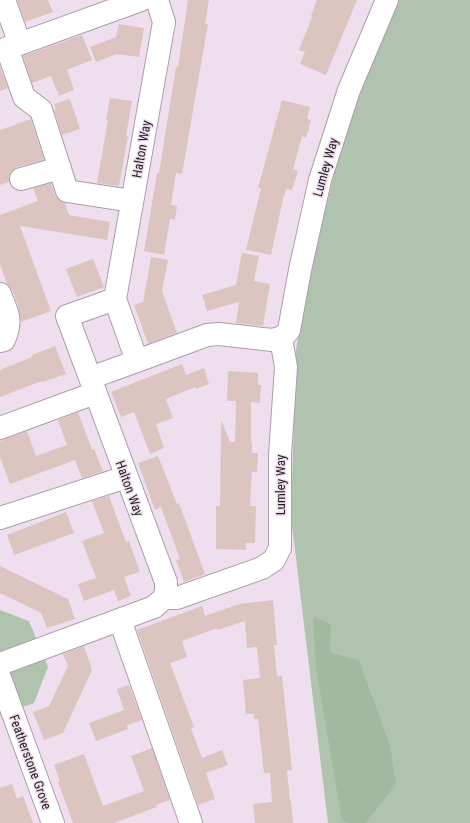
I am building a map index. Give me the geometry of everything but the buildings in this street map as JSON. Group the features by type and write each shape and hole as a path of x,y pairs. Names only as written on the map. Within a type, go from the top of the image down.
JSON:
{"street":[{"path":"4,0 9,48 24,97 41,110 67,191 132,201"},
{"path":"9,48 141,0"},
{"name":"Halton Way","path":"157,0 164,22 114,299 67,316 166,582 164,598"},
{"name":"Lumley Way","path":"164,598 177,598 184,596 262,568 274,560 280,548 280,455 286,367 281,338 289,330 300,270 320,180 349,90 387,0"},
{"path":"21,179 60,168"},
{"path":"0,294 9,319 8,330 2,340"},
{"path":"114,299 137,361"},
{"path":"0,428 92,386 137,361 207,336 219,334 272,340 281,338"},
{"path":"0,518 126,477"},
{"path":"0,664 154,607 164,598"},
{"path":"120,620 191,823"},
{"name":"Featherstone Grove","path":"0,678 52,823"}],"green space":[{"path":"398,0 470,0 470,823 328,823 291,517 296,349 318,238 345,131 378,43"},
{"path":"0,610 29,621 48,667 34,703 0,715"},
{"path":"313,617 331,624 330,653 359,660 390,746 396,784 366,823 350,823 342,821 316,667"}]}
